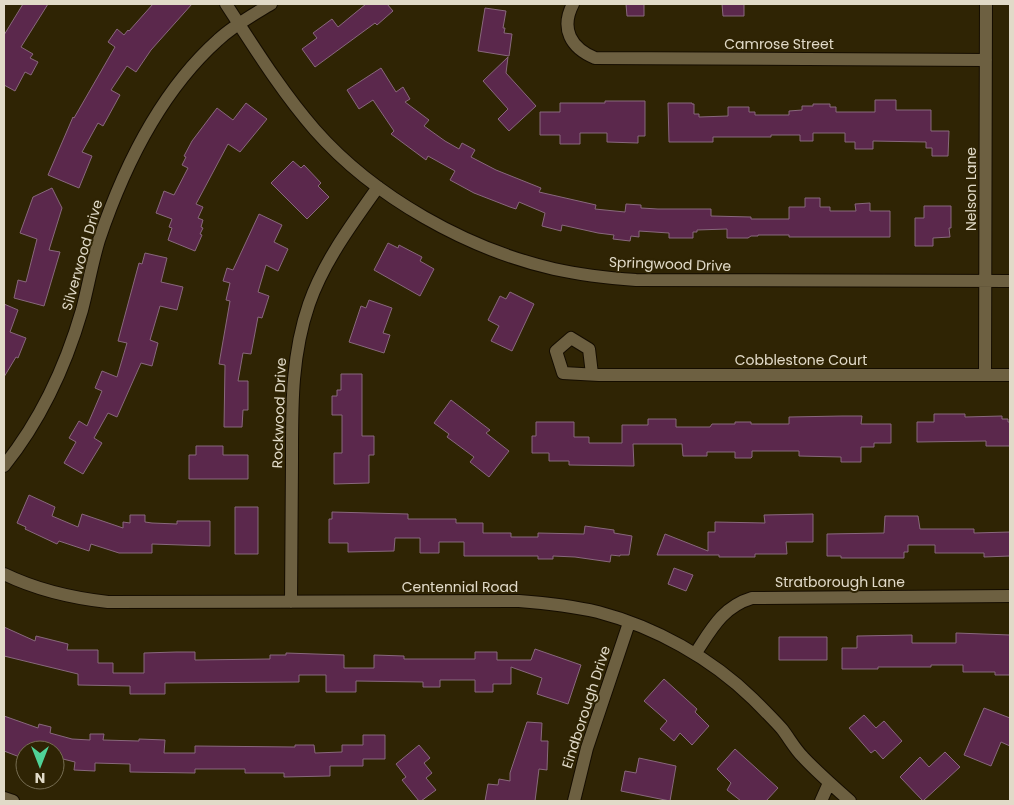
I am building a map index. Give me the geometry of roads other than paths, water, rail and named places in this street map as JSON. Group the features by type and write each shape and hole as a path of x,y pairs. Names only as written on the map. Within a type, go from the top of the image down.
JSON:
{"street":[{"name":"Springwood Drive","path":"226,4 284,93 316,131 345,160 378,187 428,219 488,248 553,269 591,276 636,280 1010,281"},
{"name":"Silverwood Drive","path":"4,466 31,426 51,389 68,350 82,311 98,242 115,194 146,133 169,97 200,57 218,39 238,24 271,4"},
{"name":"Camrose Street","path":"573,4 568,13 567,25 570,36 584,54 595,58 986,60"},
{"name":"Nelson Lane","path":"985,375 986,4"},
{"name":"Rockwood Drive","path":"291,602 292,388 296,352 309,302 324,269 342,238 378,187"},
{"name":"Cobblestone Court","path":"592,374 1010,375"},
{"name":"Centennial Road","path":"4,574 45,590 80,599 108,602 519,601 556,604 598,612 630,622 667,638 724,674 753,698 782,730 801,756 850,801"},
{"name":"Stratborough Lane","path":"695,654 721,617 729,609 741,601 752,598 1010,596"},
{"name":"Eindborough Drive","path":"574,801 587,748 630,622"},
{"path":"821,801 829,783"},
{"path":"4,798 12,801"}]}
